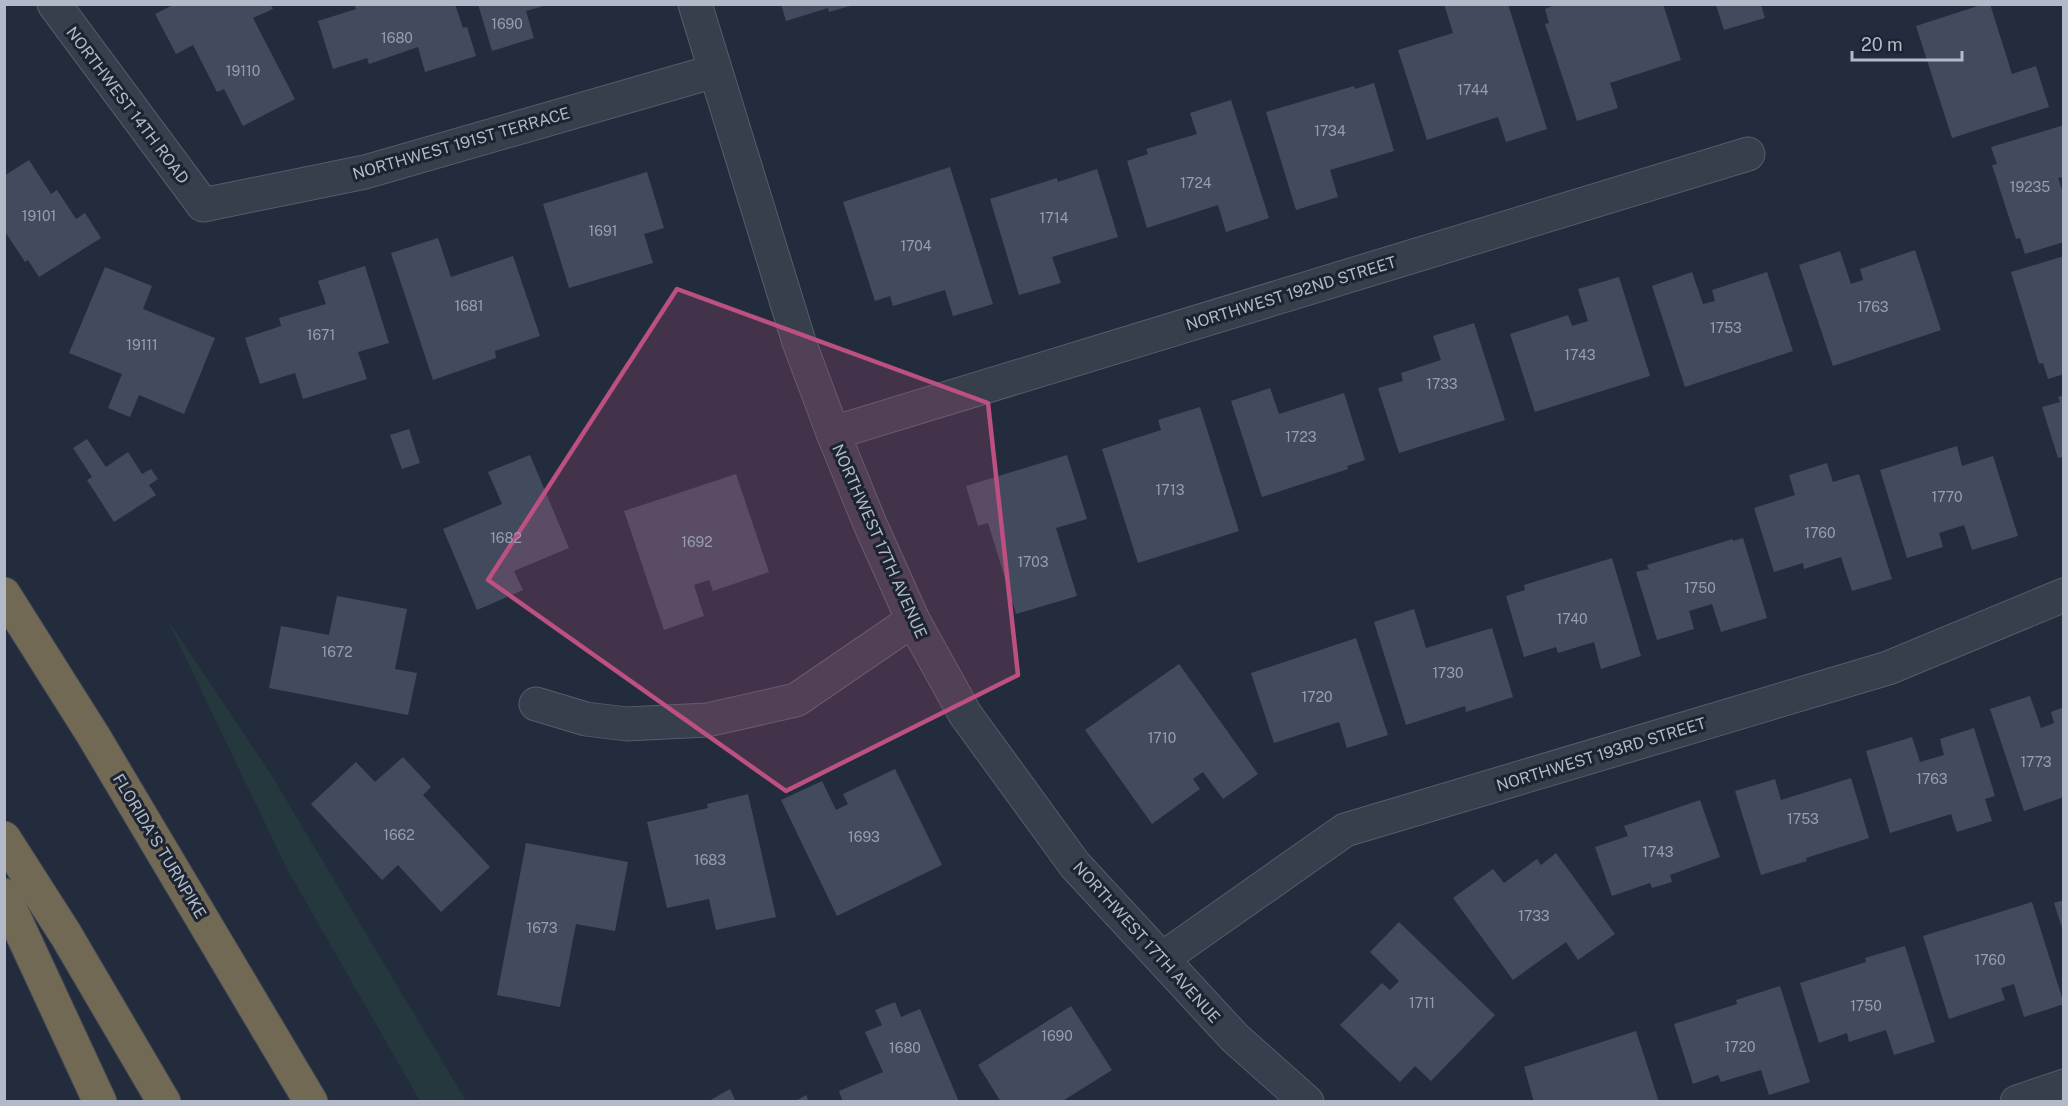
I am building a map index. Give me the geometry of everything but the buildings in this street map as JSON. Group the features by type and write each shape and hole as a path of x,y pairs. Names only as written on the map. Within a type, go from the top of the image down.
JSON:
{"highway":[{"name":"FLORIDA'S TURNPIKE","path":"4,594 93,735 312,1101"},
{"path":"4,838 66,935 164,1101"},
{"path":"4,895 100,1101"}],"street":[{"name":"NORTHWEST 14TH ROAD","path":"54,4 203,205"},
{"name":"NORTHWEST 17TH AVENUE","path":"695,4 800,342 833,433 913,620 965,714 1076,865 1235,1038 1296,1099"},
{"name":"NORTHWEST 191ST TERRACE","path":"203,205 365,171 716,71"},
{"name":"NORTHWEST 192ND STREET","path":"833,433 1748,154"},
{"name":"NORTHWEST 193RD STREET","path":"1163,958 1345,830 1888,668 2064,595"},
{"path":"536,704 586,719 627,724 707,720 796,700 913,620"},
{"path":"2017,1101 2064,1086"}],"highlighted area":[{"path":"677,289 988,403 1018,675 786,791 488,580"}],"green space":[{"path":"167,619 269,771 466,1101 420,1101 287,869"}]}
